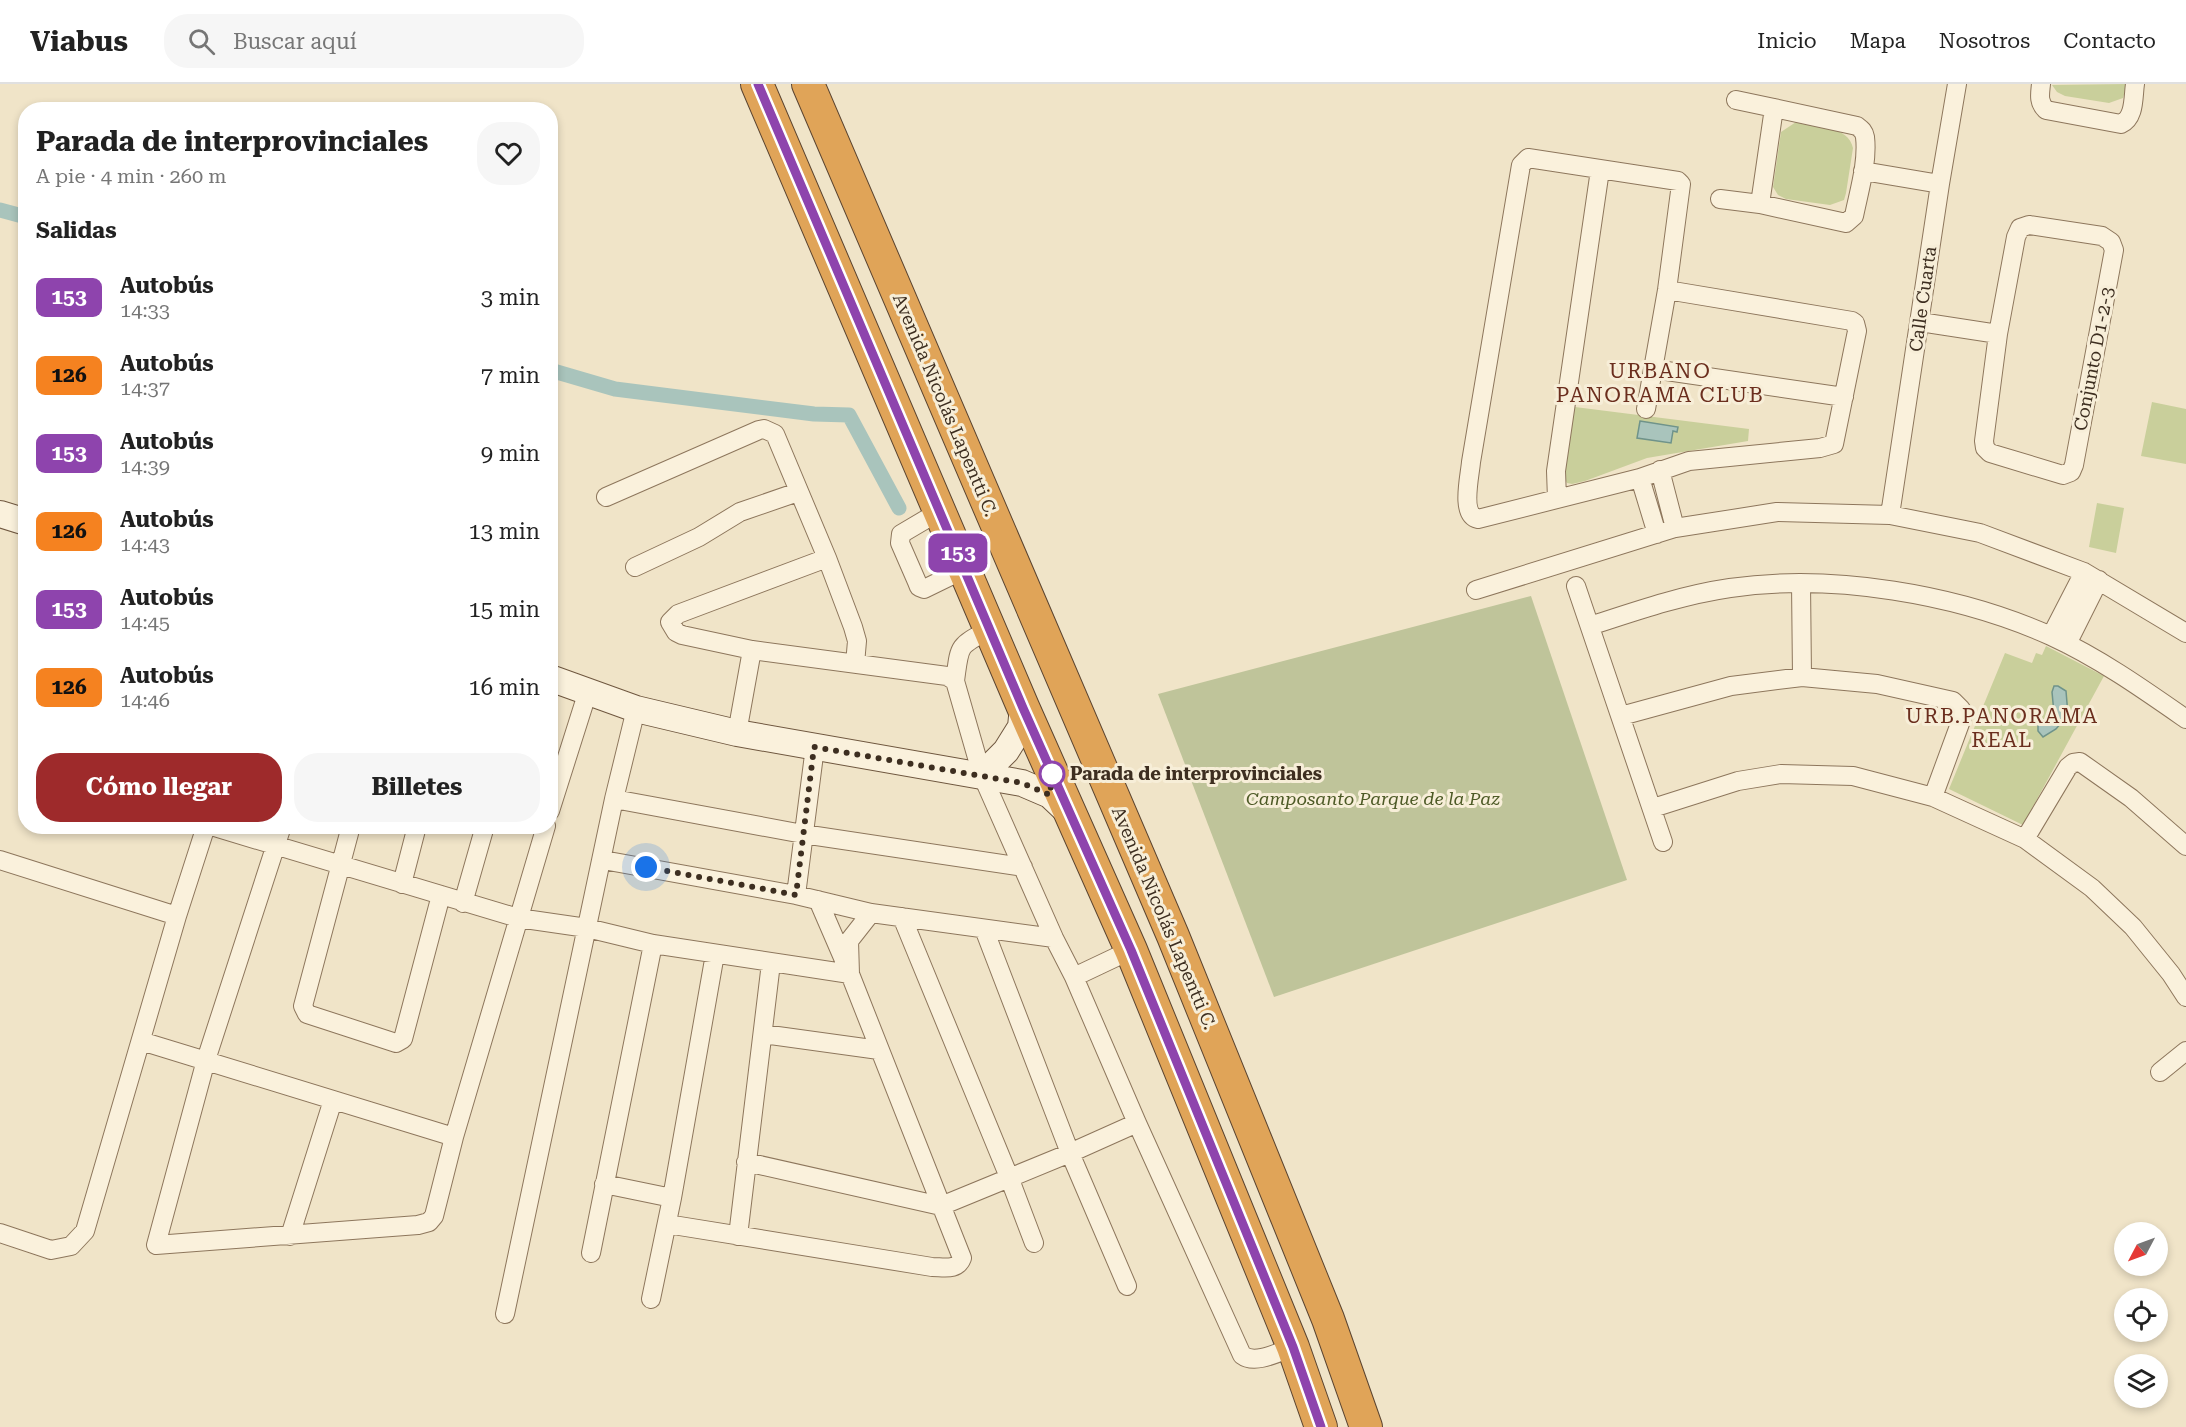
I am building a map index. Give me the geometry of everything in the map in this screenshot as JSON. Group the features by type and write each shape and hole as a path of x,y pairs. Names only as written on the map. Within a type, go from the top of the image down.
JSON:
{"highway":[{"path":"758,84 1023,708 1131,950 1293,1347 1321,1427"},
{"name":"Avenida Nicolás Lapentti C.","path":"808,84 1173,936 1328,1319 1366,1427"}],"street":[{"name":"Calle Cuarta","path":"1890,515 1957,84"},
{"path":"2041,84 2039,98 2041,106 2046,110 2121,124 2131,115 2135,84"},
{"path":"1720,199 1760,204 1846,223 1854,216 1863,171 1865,136 1857,126 1736,100"},
{"path":"1760,204 1774,108"},
{"path":"1646,409 1667,290 1681,184 1678,181 1528,158 1521,165 1471,462 1467,505 1469,514 1478,519 1640,478 1689,461 1830,446 1836,442 1857,326 1852,321 1667,290"},
{"path":"1557,499 1556,471 1600,170"},
{"path":"1863,171 1940,184"},
{"name":"Conjunto D1-2-3","path":"2029,225 2102,236 2111,242 2114,250 2071,472 2063,475 1990,453 1985,448 1998,334 2016,237 2020,228 2029,225"},
{"path":"1920,322 1998,334"},
{"path":"1653,369 1844,397"},
{"path":"606,497 764,429 775,434 857,641 855,664"},
{"path":"1660,470 1675,528"},
{"path":"1640,478 1657,534"},
{"path":"635,567 699,537 740,512 798,492"},
{"path":"940,510 901,534 900,543 919,586 924,589 964,569"},
{"path":"1476,590 1675,528 1777,512 1890,515 1980,533 2092,576 2186,633"},
{"path":"0,514 18,520"},
{"path":"826,558 678,614 670,622 676,632 682,635 752,650 946,676 955,681"},
{"path":"2059,640 2092,576"},
{"path":"1801,583 1802,677"},
{"path":"1590,626 1678,598 1732,588 1801,583 1870,587 1948,601 2000,615 2059,640 2133,681 2186,719"},
{"path":"1576,586 1663,842"},
{"path":"990,629 959,649 955,681 982,775 1242,1355 1247,1359 1254,1359 1293,1347"},
{"path":"737,733 752,650"},
{"path":"1621,716 1731,686 1802,677 1877,684 1953,701 1961,709 1962,718 1933,797"},
{"path":"558,681 636,709 737,733 1022,783 1050,795 1069,813"},
{"path":"558,786 588,691"},
{"path":"982,775 1006,751 1021,727 1023,708"},
{"path":"505,1314 603,860 614,799 636,709"},
{"path":"796,895 814,747"},
{"path":"2025,839 2068,767 2080,762 2131,798 2185,844"},
{"path":"1653,808 1738,782 1781,774 1853,776 1933,797 2025,839 2092,888 2125,920 2171,974 2186,998"},
{"path":"614,799 803,834 1023,867"},
{"path":"0,1233 51,1250 71,1246 85,1231 177,916 203,834"},
{"path":"237,834 518,918 587,928 653,944 850,974"},
{"path":"280,834 206,1060 156,1245 290,1236 418,1225 429,1222 434,1216 454,1137 544,834"},
{"path":"349,834 303,1006 307,1014 396,1043 404,1038 441,896"},
{"path":"402,884 415,834"},
{"path":"463,903 483,834"},
{"path":"0,860 177,916"},
{"path":"603,860 796,895 871,913 1054,938"},
{"path":"667,1224 921,1265 954,1267 960,1264 962,1258 850,974 818,900"},
{"path":"850,974 849,941 871,913"},
{"path":"902,917 1009,1177 1034,1244"},
{"path":"984,929 1070,1153 1127,1286"},
{"path":"591,1253 653,944"},
{"path":"1074,977 1131,950"},
{"path":"651,1299 672,1198 715,954"},
{"path":"738,1236 771,963"},
{"path":"763,1034 879,1050"},
{"path":"141,1041 454,1137"},
{"path":"2160,1072 2186,1051"},
{"path":"290,1236 333,1100"},
{"path":"746,1162 941,1206 1137,1123"},
{"path":"604,1184 672,1198"}],"green space":[{"path":"2127,84 2123,98 2109,103 2065,96 2057,92 2052,85"},
{"path":"1796,122 1830,128 1845,135 1850,141 1853,148 1844,200 1830,205 1786,199 1778,195 1773,187 1781,132"},
{"path":"2152,402 2186,409 2186,464 2141,456"},
{"path":"1575,407 1749,429 1748,441 1647,458 1572,484 1567,483 1562,474"},
{"path":"2097,503 2124,508 2116,553 2089,547"},
{"name":"Camposanto Parque de la Paz","path":"1531,596 1627,880 1274,997 1158,694"},
{"path":"2046,646 2104,676 2023,825 1949,789 2005,653 2032,663 2036,653 2042,655"}],"water":[{"path":"1640,421 1678,427 1677,432 1673,431 1671,443 1637,438"},
{"path":"2054,686 2066,691 2068,715 2056,729 2043,737 2038,731 2038,725 2054,713 2052,692"}],"waterway":[{"path":"0,210 18,215"},
{"path":"558,372 615,389 814,414 849,415 899,508"}],"bus line":[{"name":"153","path":"758,84 1023,708 1131,950 1293,1347 1321,1427"}],"place":[{"name":"Parada de interprovinciales","path":"1052,774"}],"district":[{"name":"URBANO PANORAMA CLUB","path":"1660,383"},
{"name":"URB.PANORAMA REAL","path":"2002,728"}],"route":[{"path":"646,867 796,895 814,747 1022,783 1050,795 1052,774"}]}
